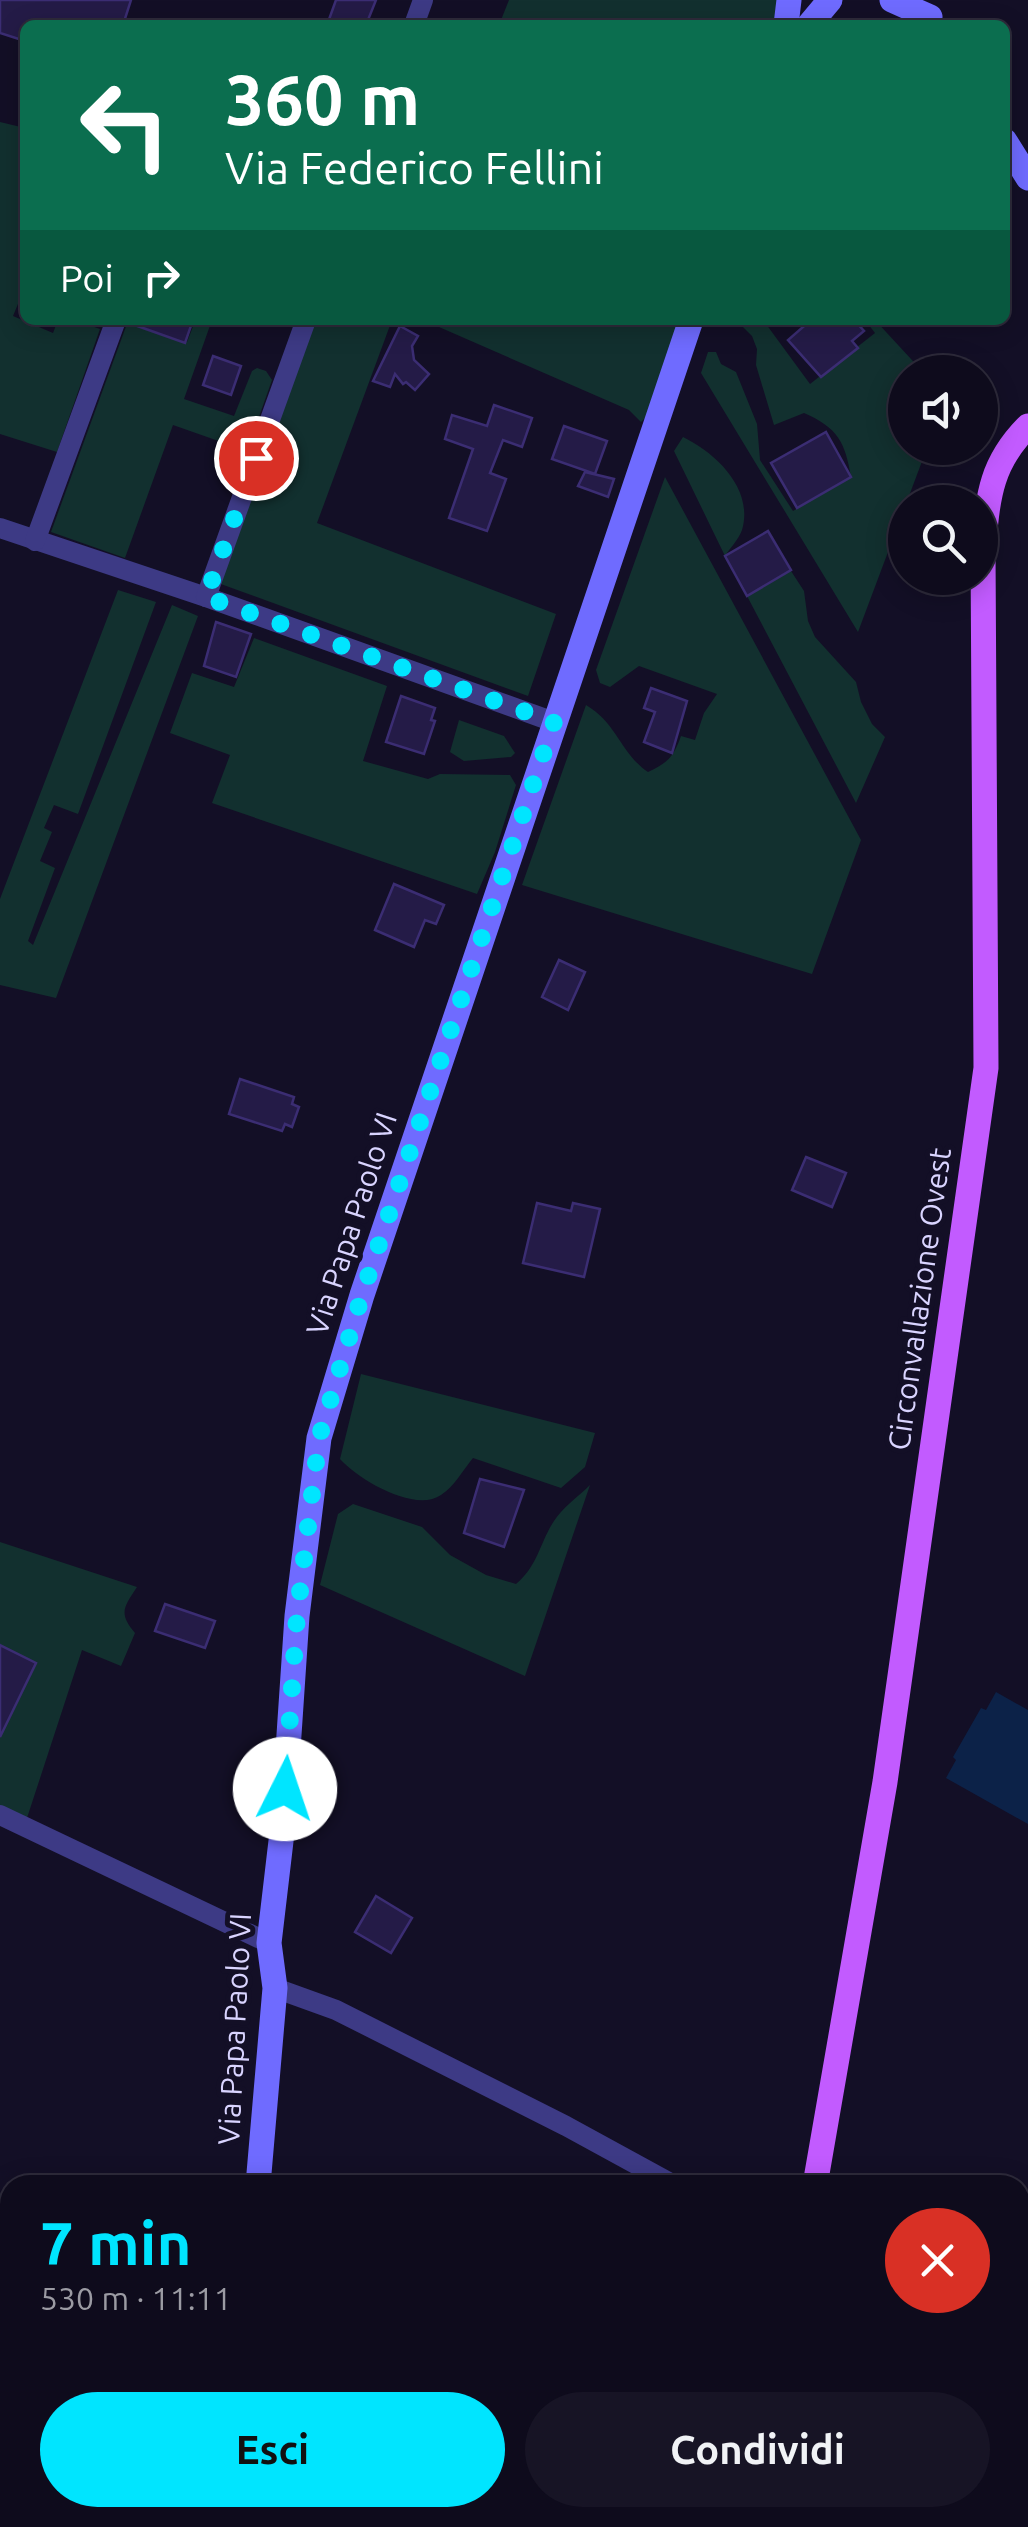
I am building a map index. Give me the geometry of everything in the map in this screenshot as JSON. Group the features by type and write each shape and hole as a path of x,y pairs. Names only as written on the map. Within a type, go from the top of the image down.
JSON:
{"main road":[{"name":"Circonvallazione Ovest","path":"817,2175 886,1782 986,1068 983,551 990,484 1010,444 1028,426"}],"street":[{"path":"813,20 830,0"},
{"path":"892,0 929,14"},
{"path":"1010,149 1028,178"},
{"path":"34,541 114,325"},
{"path":"206,597 304,325"},
{"name":"Via Papa Paolo VI","path":"259,2175 275,1988 269,1943 283,1824 297,1616 319,1438 358,1306 690,325"},
{"path":"0,528 554,722"},
{"path":"0,1814 269,1943"},
{"path":"275,1988 336,2010 656,2175"}],"green space":[{"path":"509,0 779,0 777,20 501,20"},
{"path":"0,122 20,127 20,299 13,316 20,319 20,325 34,325 53,333 56,325 100,329 57,452 0,434"},
{"path":"127,325 139,325 187,342 194,325 210,325 184,399 234,416 252,371 266,371 272,380 247,451 173,425 125,558 51,532"},
{"path":"312,325 390,325 317,523 556,614 528,696 218,583"},
{"path":"434,325 679,325 647,416 641,422 629,410"},
{"path":"741,325 767,325 810,384 875,333 869,325 880,325 907,355 888,355 888,465 921,465 913,485 888,485 888,552 858,632 701,373 708,352 716,352 721,364 736,372 757,424 760,460 793,511 851,477 846,454 825,424 804,413 774,425 756,365 757,349 752,336"},
{"path":"683,437 719,463 742,500 742,530 725,556 674,451"},
{"path":"665,477 861,840 812,974 522,885 586,705 605,721 648,772 669,758 681,736 695,740 704,713 717,694 639,666 610,687 600,683 596,670"},
{"path":"791,571 804,591 808,621 815,637 856,682 872,724 885,737 856,803 747,596"},
{"path":"118,590 156,602 78,814 54,805 44,828 52,832 40,861 55,868 28,941 33,945 172,605 198,616 56,998 0,985 0,899"},
{"path":"254,638 387,686 363,761 428,779 440,774 510,775 516,785 477,894 212,803 230,755 170,733 192,673 234,687"},
{"path":"459,720 504,736 515,753 511,757 464,761 450,752"},
{"path":"361,1374 595,1433 585,1467 561,1488 473,1458 441,1495 417,1500 388,1492 340,1459"},
{"path":"590,1485 525,1676 320,1585 338,1514 353,1504 422,1527 450,1555 486,1575 516,1584 529,1570 557,1516"},
{"path":"0,1542 137,1587 125,1610 126,1620 135,1633 121,1666 82,1650 26,1821 0,1808"}],"water":[{"path":"996,1692 1028,1710 1028,1824 946,1778 956,1760 953,1757 981,1708 986,1710"}],"building":[{"path":"0,0 131,0 125,20 20,20 20,39 0,33"},
{"path":"336,0 376,0 368,20 329,20"},
{"path":"135,325 191,325 185,343"},
{"path":"805,325 859,325 864,331 852,341 858,348 821,377 788,340"},
{"path":"400,326 418,336 412,346 414,360 429,374 415,390 395,374 390,387 373,381"},
{"path":"213,356 241,366 231,395 203,385"},
{"path":"494,405 532,418 522,447 503,440 490,473 506,479 487,531 449,518 473,449 445,439 452,415 487,426"},
{"path":"564,426 607,441 595,474 552,459"},
{"path":"826,432 851,477 797,508 771,463"},
{"path":"585,472 614,479 608,497 578,486"},
{"path":"768,531 791,570 747,596 725,556"},
{"path":"216,622 251,634 236,677 204,666"},
{"path":"651,688 687,701 672,753 644,742 655,712 644,708"},
{"path":"401,696 435,708 431,720 435,721 424,754 386,742"},
{"path":"394,884 444,905 436,924 425,920 414,947 375,930"},
{"path":"559,960 585,972 568,1010 542,997"},
{"path":"240,1079 294,1097 292,1104 299,1107 292,1127 285,1124 282,1131 229,1114"},
{"path":"806,1157 846,1173 832,1207 792,1190"},
{"path":"537,1203 571,1211 573,1203 600,1209 584,1277 523,1263"},
{"path":"480,1479 524,1490 504,1547 464,1533"},
{"path":"165,1604 215,1621 205,1648 155,1631"},
{"path":"0,1645 36,1663 0,1737"},
{"path":"376,1896 412,1918 391,1953 355,1932"}],"route":[{"path":"256,458 206,597 554,722 362,1295 319,1438 297,1616 285,1789"}]}
